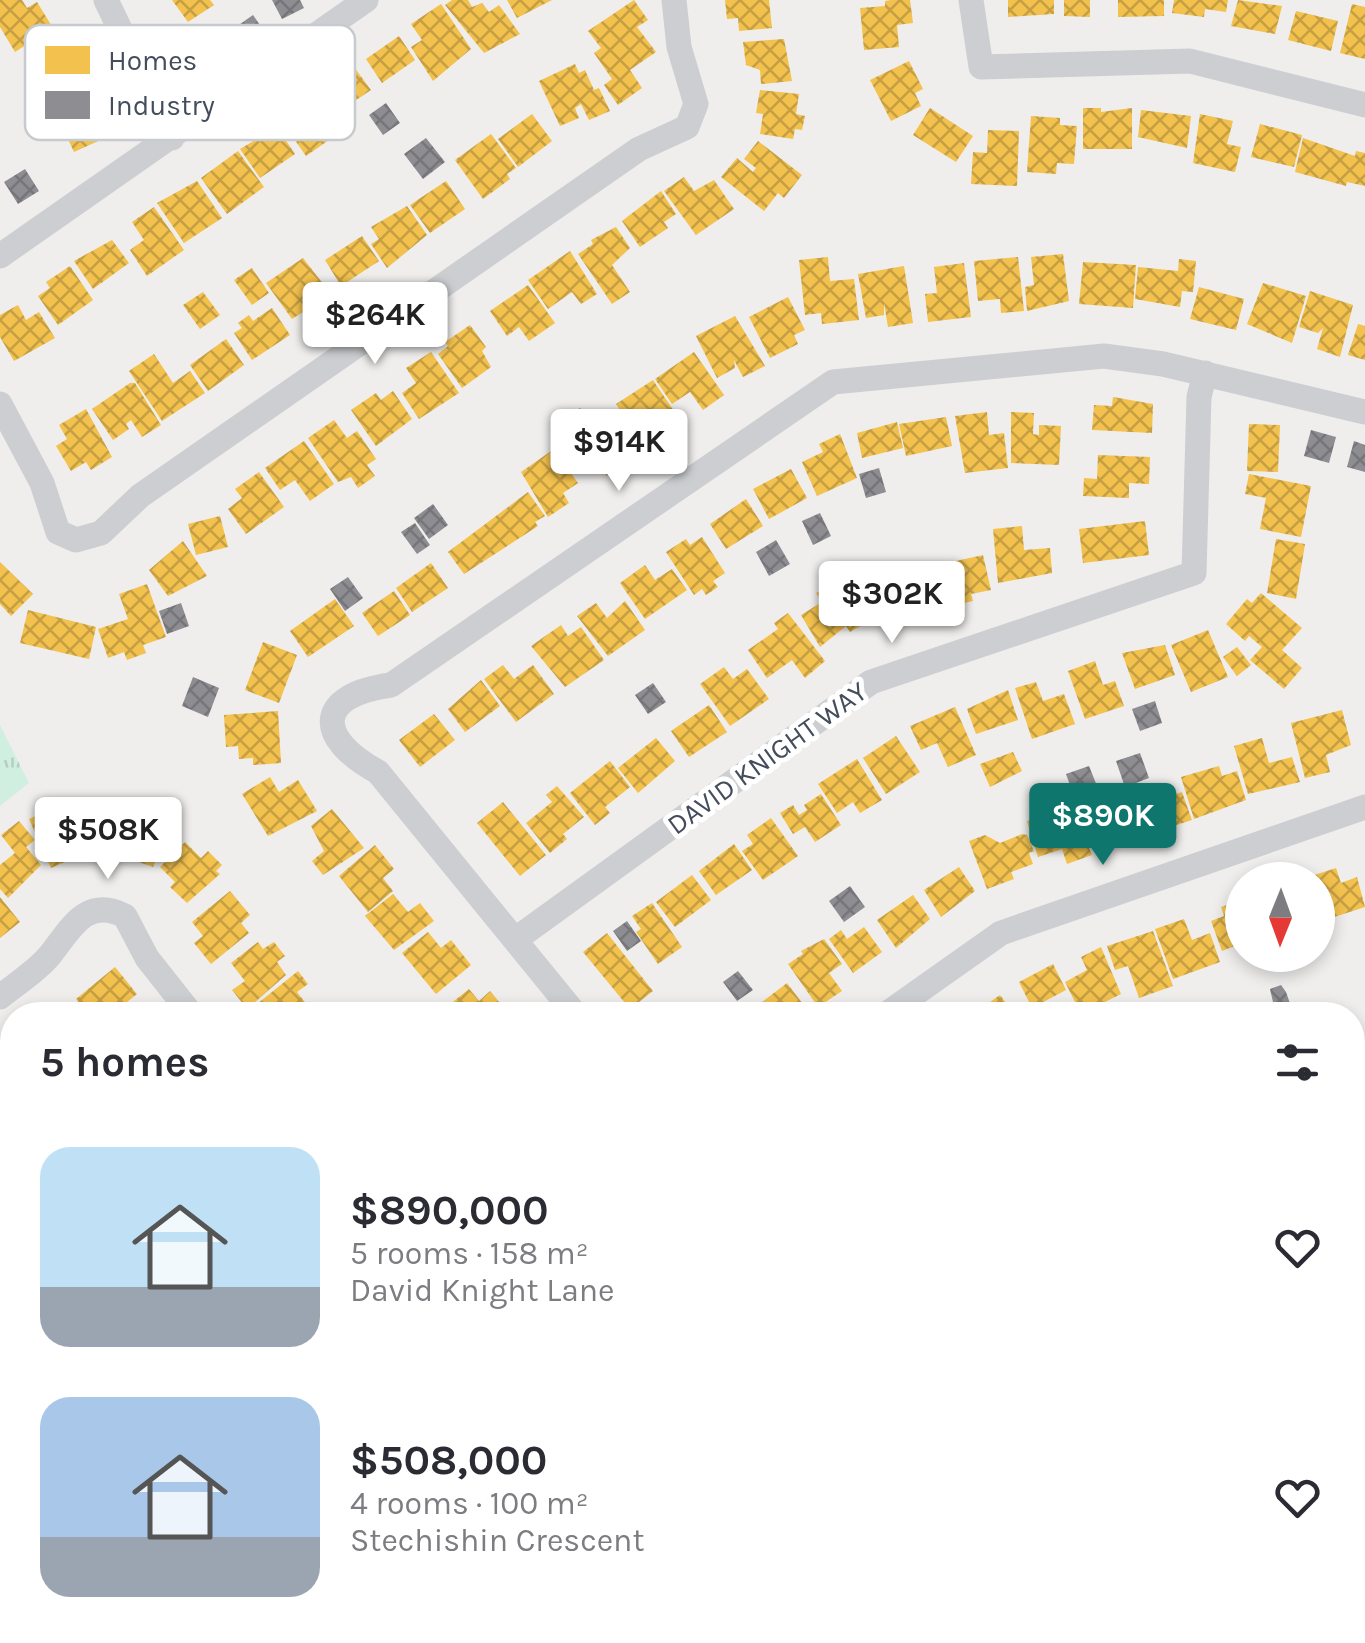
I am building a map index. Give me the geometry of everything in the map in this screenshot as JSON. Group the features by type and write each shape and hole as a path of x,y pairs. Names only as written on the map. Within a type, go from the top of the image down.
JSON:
{"street":[{"path":"106,0 118,25"},
{"path":"331,25 366,0"},
{"path":"0,404 42,483 58,532 76,540 102,533 140,496 639,149 687,127 696,104 679,47 674,0"},
{"path":"971,0 981,67 1190,60 1365,105"},
{"path":"0,256 169,140"},
{"path":"566,1002 378,772 352,756 341,743 332,720 335,706 345,696 392,685 833,382 1092,356 1205,374 1365,412"},
{"name":"DAVID KNIGHT WAY","path":"516,940 872,682 1194,572 1198,397 1205,374"},
{"path":"903,1002 1001,933 1365,807"},
{"path":"0,997 49,956 77,918 106,909 126,916 146,958 182,1002"}],"green space":[{"path":"0,725 29,783 0,806"}],"building: Homes":[{"path":"0,0 22,0 27,8 37,2 51,25 25,25 25,46 15,52 0,27"},
{"path":"172,0 210,0 214,5 188,22"},
{"path":"452,0 468,0 472,7 482,3 489,12 499,5 520,34 484,53 445,5"},
{"path":"507,0 552,0 517,18"},
{"path":"634,0 648,20 637,27 656,52 630,70 642,88 618,105 604,85 612,79 594,53 601,48 588,31"},
{"path":"725,0 769,0 772,28 739,31 738,18 727,19"},
{"path":"910,0 913,23 897,25 899,47 864,50 860,8 885,6 885,1"},
{"path":"1008,0 1054,0 1054,14 1008,17"},
{"path":"1064,0 1090,0 1090,17 1064,16"},
{"path":"1118,0 1164,0 1164,16 1118,17"},
{"path":"1174,0 1228,0 1226,12 1205,9 1204,17 1172,13"},
{"path":"1238,0 1282,6 1275,34 1231,26"},
{"path":"441,4 471,49 433,81 411,47 422,40 411,24"},
{"path":"1352,4 1365,7 1365,59 1340,53"},
{"path":"1296,11 1338,21 1331,51 1288,40"},
{"path":"399,36 415,60 382,83 366,59"},
{"path":"784,39 792,81 761,84 760,70 746,65 743,42"},
{"path":"909,61 923,89 915,93 921,106 891,121 870,80"},
{"path":"575,64 579,73 585,70 594,90 599,88 610,111 589,120 581,104 575,108 579,118 560,126 539,81"},
{"path":"355,68 371,90 355,101"},
{"path":"760,90 799,94 796,114 805,116 802,130 795,129 793,139 760,134 763,114 756,113"},
{"path":"930,108 973,136 956,162 913,135"},
{"path":"1083,108 1101,108 1101,112 1132,108 1132,149 1083,149"},
{"path":"1141,110 1191,116 1187,148 1138,137"},
{"path":"532,114 552,141 518,167 498,139"},
{"path":"1200,114 1233,121 1227,144 1241,147 1235,172 1193,163"},
{"path":"1031,116 1060,118 1060,125 1077,126 1074,164 1057,163 1056,174 1027,172"},
{"path":"1260,124 1302,135 1294,167 1251,157"},
{"path":"988,130 1019,131 1017,186 971,184 973,152 987,153"},
{"path":"491,134 516,168 507,174 510,179 483,199 455,160"},
{"path":"1303,138 1355,156 1356,151 1365,153 1365,186 1347,182 1346,186 1295,172"},
{"path":"68,140 100,140 74,152"},
{"path":"255,140 286,140 295,154 260,178 240,149"},
{"path":"295,140 329,140 306,156"},
{"path":"758,141 802,175 784,198 778,193 764,211 721,177 737,158 753,172 756,168 744,159"},
{"path":"238,151 264,187 227,214 201,178"},
{"path":"684,177 694,191 714,180 734,209 696,235 664,191"},
{"path":"197,181 222,218 184,243 157,203"},
{"path":"446,181 465,209 430,233 410,205"},
{"path":"661,191 676,214 664,222 668,228 640,247 622,221"},
{"path":"407,206 427,235 387,268 371,244 379,239 371,227"},
{"path":"154,207 184,250 147,276 130,250 144,240 132,222"},
{"path":"616,227 630,248 612,265 630,292 612,304 578,254 593,244 591,240"},
{"path":"362,236 379,261 341,286 325,260"},
{"path":"112,240 129,263 93,289 74,261"},
{"path":"570,251 597,294 581,304 572,292 548,309 528,280"},
{"path":"1063,254 1069,301 1027,311 1025,287 1034,285 1031,257"},
{"path":"828,257 830,281 854,279 859,320 822,324 821,313 805,315 799,260"},
{"path":"1018,257 1024,311 1001,313 1000,299 978,301 974,261"},
{"path":"303,258 338,303 317,317 305,299 308,309 292,319 266,283"},
{"path":"1179,259 1196,261 1193,292 1182,291 1180,307 1135,299 1138,267 1178,271"},
{"path":"1083,262 1136,265 1133,308 1079,304"},
{"path":"964,263 971,317 928,322 925,294 937,293 934,267"},
{"path":"70,266 93,300 58,325 38,296 50,288 46,282"},
{"path":"904,266 913,323 888,327 884,303 884,315 866,318 858,274"},
{"path":"252,268 269,293 252,305 234,280"},
{"path":"1263,283 1306,296 1292,343 1247,324"},
{"path":"528,285 555,323 529,341 519,327 507,336 490,311"},
{"path":"1199,287 1244,299 1236,330 1190,319"},
{"path":"1310,291 1353,305 1340,357 1317,349 1323,328 1318,333 1299,327"},
{"path":"203,292 220,315 200,329 183,305"},
{"path":"788,297 805,330 794,335 798,344 770,358 749,317"},
{"path":"18,305 26,320 39,312 55,338 14,361 0,337 0,315"},
{"path":"272,308 290,335 252,360 234,333 242,328 238,323 249,315 253,321"},
{"path":"735,316 765,366 743,377 734,360 735,368 717,378 696,336"},
{"path":"1358,324 1365,326 1365,360 1348,355"},
{"path":"470,325 486,347 482,351 491,367 462,388 438,354 448,346 445,342"},
{"path":"226,339 244,365 208,391 190,365"},
{"path":"431,352 459,393 419,419 402,393 416,383 406,368"},
{"path":"694,352 724,395 703,410 690,392 672,404 655,379"},
{"path":"154,354 173,383 190,371 205,393 162,421 129,371"},
{"path":"653,380 682,423 662,435 650,417 632,429 616,404"},
{"path":"135,383 161,425 142,437 131,420 126,424 129,429 113,440 92,409"},
{"path":"393,391 412,419 376,446 351,410 376,393 381,400"},
{"path":"1113,397 1153,404 1152,433 1092,430 1094,405 1112,406"},
{"path":"86,409 112,457 91,470 86,462 71,471 56,446 67,439 59,425"},
{"path":"987,412 989,435 1004,433 1008,468 965,473 955,416"},
{"path":"1011,412 1034,413 1033,434 1039,435 1039,425 1061,426 1059,465 1011,463"},
{"path":"946,417 952,446 906,456 899,424"},
{"path":"620,419 639,452 607,476 589,449 621,428 616,421"},
{"path":"334,420 347,438 357,431 376,459 367,465 375,476 358,488 351,477 338,482 308,438"},
{"path":"897,422 903,448 862,458 857,433"},
{"path":"1249,424 1280,425 1278,472 1247,471"},
{"path":"840,434 857,478 817,496 802,462 823,452 819,444"},
{"path":"304,441 334,484 310,501 295,480 280,490 265,468"},
{"path":"554,449 578,483 563,493 569,503 548,517 521,472"},
{"path":"1098,455 1150,457 1149,484 1129,483 1129,498 1083,496 1084,478 1097,479"},
{"path":"791,469 807,498 769,519 753,489"},
{"path":"259,472 284,507 246,534 228,509 242,498 235,489"},
{"path":"1249,474 1311,486 1301,537 1260,529 1266,498 1245,494"},
{"path":"528,492 545,516 535,522 538,526 464,574 448,552"},
{"path":"746,499 763,526 726,549 710,524"},
{"path":"220,516 228,547 196,555 188,524"},
{"path":"1145,521 1149,555 1083,563 1079,529"},
{"path":"1022,526 1024,550 1050,548 1052,573 998,583 993,529"},
{"path":"702,537 725,573 713,581 718,587 706,595 702,589 694,595 666,552 686,539 690,545"},
{"path":"1276,539 1305,544 1296,599 1267,593"},
{"path":"183,541 207,576 168,596 149,570"},
{"path":"983,555 991,590 971,594 973,601 943,608 933,566"},
{"path":"0,562 33,594 11,616 0,604"},
{"path":"431,563 448,588 412,612 396,588"},
{"path":"645,565 655,580 672,569 687,590 645,619 620,583"},
{"path":"914,570 930,615 900,625 896,611 881,616 870,585"},
{"path":"147,584 166,637 143,645 146,653 127,660 124,652 108,658 98,629 128,619 119,594"},
{"path":"832,584 838,593 852,585 873,619 850,632 846,626 820,647 801,615 822,602 816,593"},
{"path":"394,591 410,615 378,636 362,613"},
{"path":"1261,593 1302,628 1282,650 1302,668 1284,689 1250,660 1262,647 1249,636 1245,641 1226,624 1247,599 1252,603"},
{"path":"335,599 354,626 308,657 290,631"},
{"path":"625,601 645,630 608,656 577,616 596,603 607,618"},
{"path":"28,610 96,627 89,659 20,643"},
{"path":"788,613 825,661 805,678 792,660 767,678 748,650 778,629 774,623"},
{"path":"561,625 568,636 581,627 604,660 565,687 531,646"},
{"path":"1208,630 1228,677 1191,692 1171,645"},
{"path":"263,642 297,655 279,703 245,690"},
{"path":"1165,645 1175,675 1135,689 1122,653"},
{"path":"1237,647 1251,665 1237,676 1223,657"},
{"path":"1095,661 1103,685 1115,681 1124,706 1085,719 1068,671"},
{"path":"503,665 514,679 533,665 554,694 516,722 484,679"},
{"path":"724,667 733,679 747,669 769,699 730,726 700,684"},
{"path":"481,680 500,706 465,732 448,709"},
{"path":"1036,682 1043,701 1064,694 1075,724 1032,739 1015,688"},
{"path":"1008,690 1018,720 976,734 967,709"},
{"path":"709,705 727,732 689,757 671,731"},
{"path":"955,707 976,755 948,767 937,743 921,750 910,726"},
{"path":"1342,710 1351,745 1326,755 1330,772 1305,778 1291,723"},
{"path":"278,711 281,763 253,765 253,758 239,759 238,746 226,747 224,715"},
{"path":"434,714 455,740 420,767 399,740"},
{"path":"896,736 920,772 886,794 863,758"},
{"path":"656,738 675,761 638,793 618,768"},
{"path":"1262,738 1269,763 1292,757 1300,782 1248,794 1234,746"},
{"path":"1013,752 1022,771 990,787 980,764"},
{"path":"857,759 882,800 860,813 853,802 837,813 818,784"},
{"path":"610,761 630,787 605,807 610,813 595,825 570,793"},
{"path":"1219,766 1222,776 1237,771 1246,800 1194,819 1181,777"},
{"path":"270,777 279,792 298,780 317,811 268,836 242,794"},
{"path":"557,786 584,817 563,834 567,839 550,853 526,823 552,802 546,795"},
{"path":"1182,792 1192,820 1149,834 1139,806"},
{"path":"821,794 841,825 815,842 805,827 793,834 780,813 793,805 799,815 807,810 804,805"},
{"path":"122,797 150,808 141,834 163,842 153,867 103,849"},
{"path":"73,799 87,830 69,837 78,856 51,868 29,819"},
{"path":"503,802 546,855 520,876 477,823"},
{"path":"1071,806 1092,855 1067,864 1062,849 1038,857 1027,821"},
{"path":"1132,807 1141,837 1099,848 1090,820"},
{"path":"332,809 364,848 323,875 312,861 324,851 311,826"},
{"path":"771,818 798,856 763,880 742,851 753,844 747,835"},
{"path":"19,821 35,840 26,847 41,865 8,898 0,889 0,865 15,853 1,835"},
{"path":"985,835 1000,843 1027,835 1034,851 1029,853 1033,864 1011,872 1014,879 987,889 969,841"},
{"path":"185,842 201,858 208,851 222,865 216,871 220,874 187,903 170,887 175,882 160,867"},
{"path":"734,844 752,870 716,895 699,871"},
{"path":"375,845 394,869 383,878 393,891 368,912 339,876"},
{"path":"959,867 975,891 941,917 924,890"},
{"path":"1335,868 1341,883 1357,877 1365,907 1335,917"},
{"path":"692,875 711,900 675,927 656,902"},
{"path":"230,891 250,915 241,923 249,933 211,964 194,943 203,936 192,922"},
{"path":"393,894 408,912 420,903 434,921 394,950 365,916"},
{"path":"913,895 930,919 896,948 877,920"},
{"path":"0,897 20,922 0,938"},
{"path":"652,903 682,947 658,964 636,932 641,929 632,916"},
{"path":"1225,906 1222,951 1211,921 1224,916 1221,907"},
{"path":"1184,919 1192,940 1210,933 1220,962 1173,979 1155,929"},
{"path":"864,927 882,952 853,973 829,939 841,930 847,939"},
{"path":"1153,931 1173,986 1139,998 1128,966 1115,970 1107,946"},
{"path":"428,932 441,948 451,940 471,965 436,994 402,953"},
{"path":"607,933 653,991 639,1002 624,1002 583,952"},
{"path":"824,939 842,964 829,973 842,991 826,1002 815,1002 788,964 803,954 801,951"},
{"path":"258,942 263,949 274,942 285,956 277,962 286,975 255,1002 241,1002 232,990 245,981 231,963"},
{"path":"1101,947 1121,994 1105,1002 1075,1002 1065,982 1087,970 1081,957"},
{"path":"1053,964 1066,990 1043,1002 1029,1002 1019,982"},
{"path":"115,967 137,994 127,1002 76,999"},
{"path":"298,971 308,984 297,992 305,1002 259,1002"},
{"path":"787,983 801,1002 762,1002"},
{"path":"469,989 479,1001 490,991 499,1002 453,1002"}],"building: Industry":[{"path":"272,0 300,0 304,8 282,19"},
{"path":"253,15 260,25 239,25"},
{"path":"386,103 400,123 383,135 369,115"},
{"path":"426,138 445,162 423,179 404,154"},
{"path":"25,169 39,191 18,204 4,182"},
{"path":"580,408 595,429 574,444 559,423"},
{"path":"1311,430 1336,437 1329,463 1304,456"},
{"path":"1354,441 1365,445 1365,472 1347,467"},
{"path":"879,468 886,492 866,498 859,474"},
{"path":"433,504 448,525 429,539 414,518"},
{"path":"820,513 831,536 813,545 802,521"},
{"path":"415,523 430,545 417,554 401,532"},
{"path":"776,540 790,564 769,576 756,552"},
{"path":"348,577 363,598 345,611 330,589"},
{"path":"181,603 189,626 167,634 159,611"},
{"path":"193,677 219,688 208,717 182,706"},
{"path":"653,683 666,702 648,714 635,695"},
{"path":"1155,701 1162,723 1140,731 1132,709"},
{"path":"1140,753 1149,778 1125,787 1116,761"},
{"path":"1089,766 1099,791 1075,799 1066,774"},
{"path":"850,886 865,907 844,922 829,901"},
{"path":"627,921 641,941 627,951 613,931"},
{"path":"738,971 753,990 737,1001 723,982"},
{"path":"1281,985 1289,1002 1273,1002 1270,989"}]}
